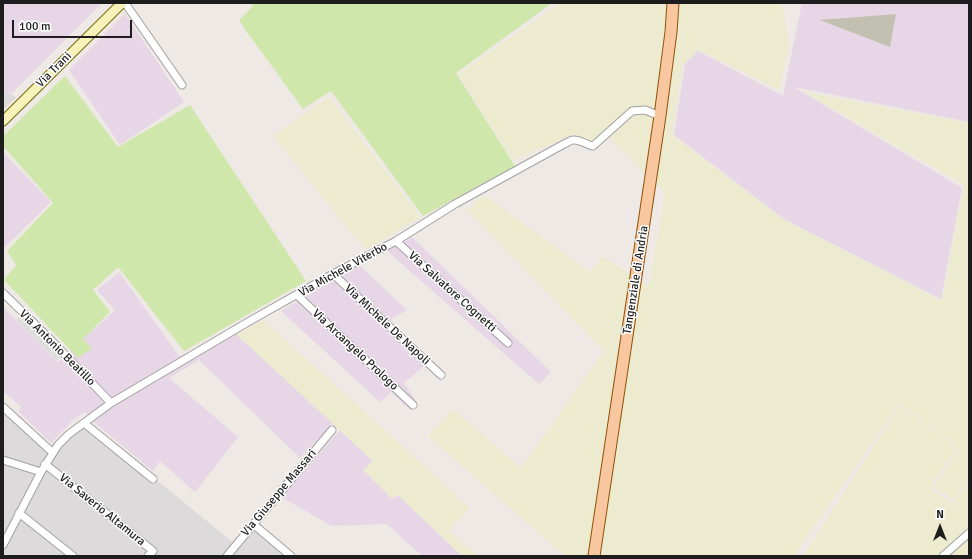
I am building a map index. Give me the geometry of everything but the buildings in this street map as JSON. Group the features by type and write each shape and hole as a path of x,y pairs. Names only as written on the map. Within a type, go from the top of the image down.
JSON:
{"main road":[{"name":"Via Trani","path":"3,121 123,3"},
{"name":"Tangenziale di Andria","path":"594,556 660,116 671,32 673,3"}],"street":[{"path":"123,3 182,85"},
{"name":"Via Michele Viterbo","path":"3,545 52,452 69,434 111,403 296,295 396,241 455,204 564,144 573,140 578,140 593,146 632,111 645,110 660,116"},
{"name":"Via Salvatore Cognetti","path":"396,241 508,342"},
{"name":"Via Michele De Napoli","path":"333,274 441,375"},
{"name":"Via Antonio Beatillo","path":"3,293 49,338 111,403"},
{"name":"Via Arcangelo Prologo","path":"296,295 413,405"},
{"path":"3,407 52,452"},
{"path":"84,423 153,480"},
{"name":"Via Giuseppe Massari","path":"227,556 332,430"},
{"path":"3,460 41,472"},
{"name":"Via Saverio Altamura","path":"45,464 153,551 148,556"},
{"path":"19,513 73,556"},
{"path":"253,524 291,556"},
{"path":"943,556 969,533"}],"shaded area":[{"path":"3,3 102,3 11,94 3,91"},
{"path":"802,3 969,3 969,122 794,87 962,188 941,299 784,219 674,135 685,64 698,51 783,96"},
{"path":"125,14 184,102 120,145 69,70"},
{"path":"896,14 890,47 820,20"},
{"path":"3,91 16,97 3,110"},
{"path":"3,152 51,202 3,249"},
{"path":"412,237 551,372 539,384 387,251"},
{"path":"359,265 407,310 388,321 446,373 441,381 424,366 404,383 418,404 411,411 391,392 380,402 281,311"},
{"path":"119,272 179,356 237,334 333,423 300,458 199,360 169,378 238,437 195,492 160,461 153,471 96,424 85,412 74,419 51,443 19,412 21,407 3,391 3,307 58,362 115,310 97,290"},
{"path":"20,315 61,357 57,361 16,320"},
{"path":"3,410 50,451 83,420 235,544 253,523 292,556 3,556"},
{"path":"340,430 373,461 363,470 392,499 398,495 462,556 422,556 387,524 332,526 281,497"}],"green space":[{"path":"251,3 552,3 456,73 515,166 423,216 331,91 303,109 239,20 253,6"},
{"path":"561,3 782,3 789,43 780,90 698,50 683,65 672,135 783,219 942,301 964,185 804,92 969,123 969,480 954,500 934,488 959,448 899,403 794,556 565,556 428,436 453,409 521,468 604,351 467,210 484,195 590,272 603,257 649,286 665,193 605,133 591,141 586,141 575,134 513,160 458,74"},
{"path":"65,76 118,147 190,105 306,281 184,351 118,267 93,290 110,312 83,339 92,348 78,358 4,280 16,265 7,251 53,203 3,146 3,136"},
{"path":"329,97 421,217 366,250 273,136"},
{"path":"263,320 469,508 449,531 477,556 462,556 398,495 392,499 364,470 373,461 237,335"},
{"path":"900,405 957,448 930,489 954,503 969,483 969,556 803,556"}]}
